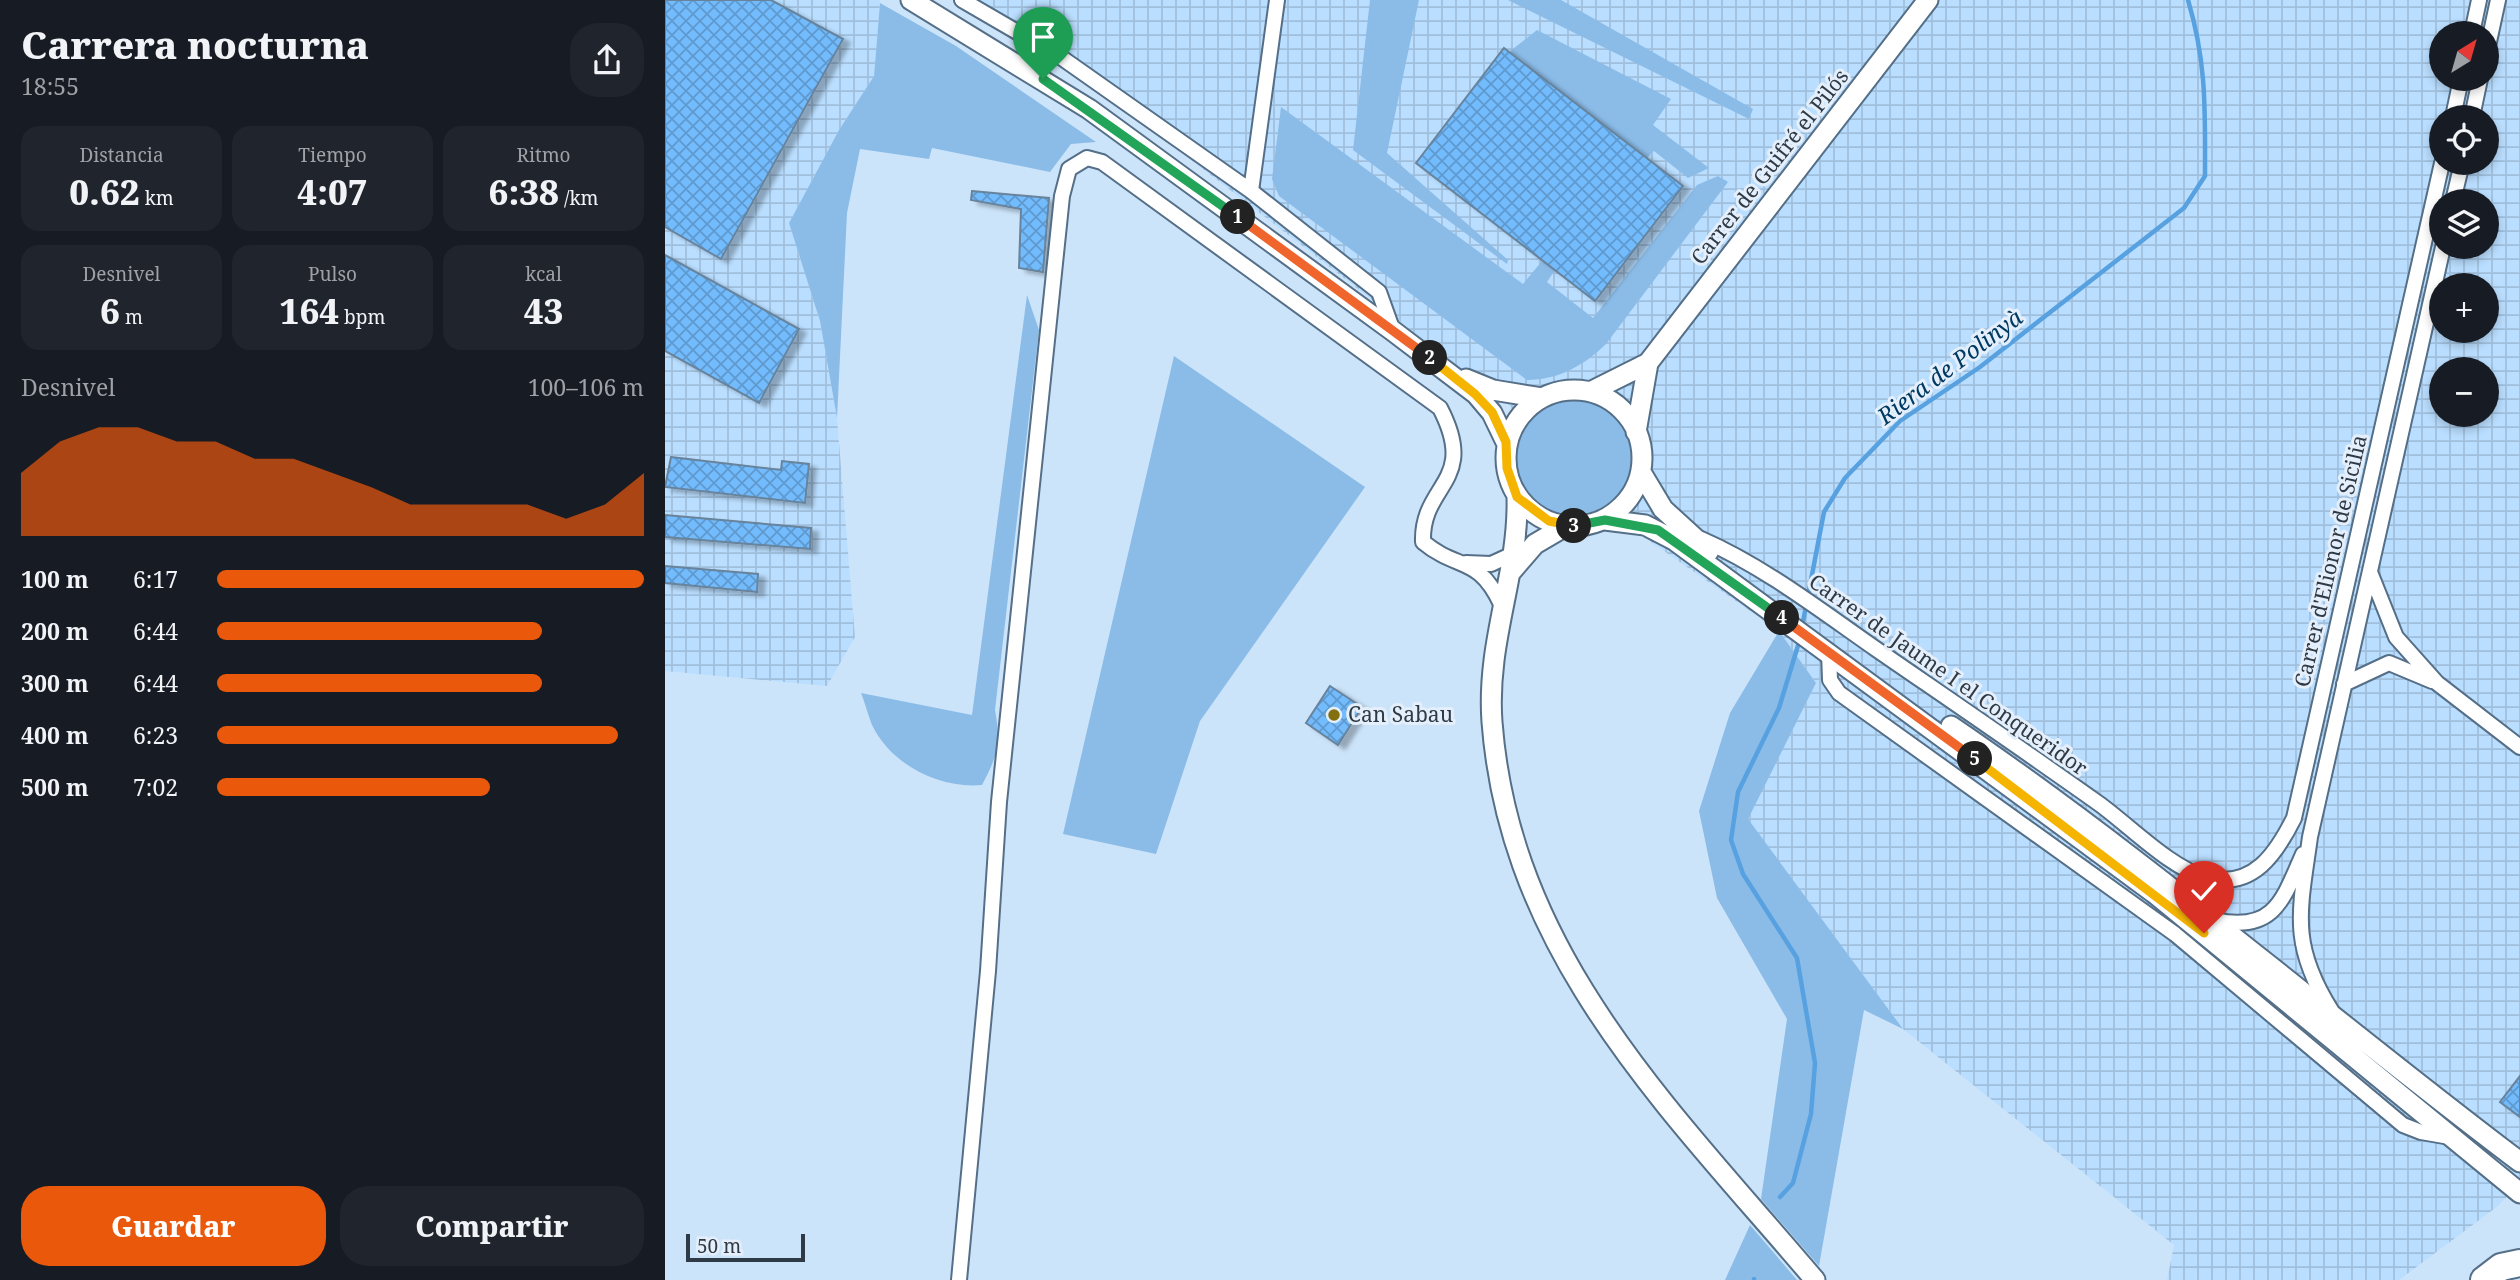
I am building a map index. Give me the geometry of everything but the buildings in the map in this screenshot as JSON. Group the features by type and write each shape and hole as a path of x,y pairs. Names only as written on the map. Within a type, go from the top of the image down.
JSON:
{"highway":[{"path":"2484,1280 2501,1267 2520,1263"},
{"path":"2511,1280 2520,1272"}],"main road":[{"path":"911,0 1089,109 1393,331 1484,403 1506,442 1507,468 1517,497 1511,564 1501,604 1491,666 1494,734 1509,818 1539,911 1563,959 1624,1052 1815,1280"},
{"name":"Carrer de Guifré el Pilós","path":"1592,391 1647,363 1928,0"},
{"name":"Carrer de Guifré el Pilós","path":"1636,432 1647,363"},
{"path":"1448,372 1493,390 1542,398"},
{"path":"1506,442 1526,411 1542,398 1572,390 1592,391 1620,408 1636,432 1643,454 1642,474 1628,501 1605,520 1585,526 1564,527 1535,544 1511,564"},
{"path":"1642,474 1663,509 1789,618 2154,893 2520,1193"},
{"path":"1517,497 1530,510 1564,527"},
{"path":"1605,520 1658,530 1789,618"},
{"path":"1821,643 2022,774 2520,1161"}],"street":[{"path":"962,0 1062,58 1251,191 1379,292 1393,331"},
{"path":"1251,191 1277,0"},
{"path":"2475,21 2479,0"},
{"path":"2493,21 2498,0"},
{"path":"959,1280 988,971 999,802 1062,195 1069,169 1087,158 1102,162 1440,408 1455,444 1454,464 1423,528 1423,542 1440,555 1465,563 1485,575 1501,604"},
{"name":"Carrer d'Elionor de Sicilia","path":"2174,861 2207,878 2243,878 2277,851 2294,818 2439,175"},
{"name":"Carrer d'Elionor de Sicilia","path":"2338,1021 2307,965 2299,920 2310,837 2440,259"},
{"name":"Carrer de Jaume I el Conqueridor","path":"1692,535 1728,551 1849,631 2100,804 2174,861"},
{"path":"1465,563 1511,564"},
{"path":"2370,572 2396,637 2437,683 2520,747"},
{"path":"1821,643 1830,680 1839,693 2175,934 2403,1125 2421,1132 2452,1137"},
{"path":"2344,684 2389,663 2437,683"},
{"name":"Carrer d'Elionor de Sicilia","path":"2213,920 2252,924 2268,915 2281,903 2310,837"}],"shaded area":[{"path":"665,0 880,0 874,76 839,130 789,223 820,321 837,418 855,637 827,686 665,671"},
{"path":"954,0 2520,0 2520,1183 2498,1206 2399,1280 2167,1280 2174,1245 1903,1029 1747,819 1816,683 1779,631 1651,542 1530,422 1128,111"},
{"path":"1370,0 1419,0 1387,153 1508,260 1507,264 1353,150"},
{"path":"1508,0 1561,0 1753,109 1749,119"},
{"path":"880,3 956,46 1096,142 1071,144 1050,172 932,148 929,159 860,149 847,213 837,418 820,321 789,223 839,130 874,76"},
{"path":"1537,30 1671,99 1653,125 1709,168 1688,178 1654,151 1647,158 1509,52"},
{"path":"1281,107 1523,284 1542,261 1555,270 1547,282 1593,318 1697,185 1718,176 1728,182 1606,344 1570,370 1527,380 1279,196 1272,179"},
{"path":"1027,295 1039,330 995,710 997,749 982,785 950,783 918,772 891,752 872,725 861,693 972,715"},
{"path":"1174,356 1365,487 1200,721 1156,854 1063,834"},
{"path":"1574,390 1600,395 1622,410 1637,432 1642,458 1637,484 1622,506 1600,521 1574,526 1548,521 1526,506 1511,484 1506,458 1511,432 1526,410 1548,395"},
{"path":"1779,631 1816,683 1748,819 1903,1029 1864,1010 1819,1266 1761,1199 1787,1019 1717,898 1699,811 1730,713"},
{"path":"1750,1225 1797,1280 1725,1280"}],"waterway":[{"name":"Riera de Polinyà","path":"1802,627 1824,512 1845,478 1900,421 1980,367 2184,208 2205,176 2202,66 2188,0"},
{"name":"Riera de Polinyà","path":"1780,1197 1793,1183 1811,1114 1815,1063 1797,958 1743,874 1731,840 1738,792 1779,708 1800,639"}],"place":[{"name":"Can Sabau","path":"1334,715"}],"route":[{"path":"1043,79 1132,139 1475,394 1492,412 1500,428 1506,442 1507,468 1511,483 1517,497 1530,510 1564,527 1585,526 1605,520 1622,521 1645,525 1674,540 2043,809 2204,933"}]}
